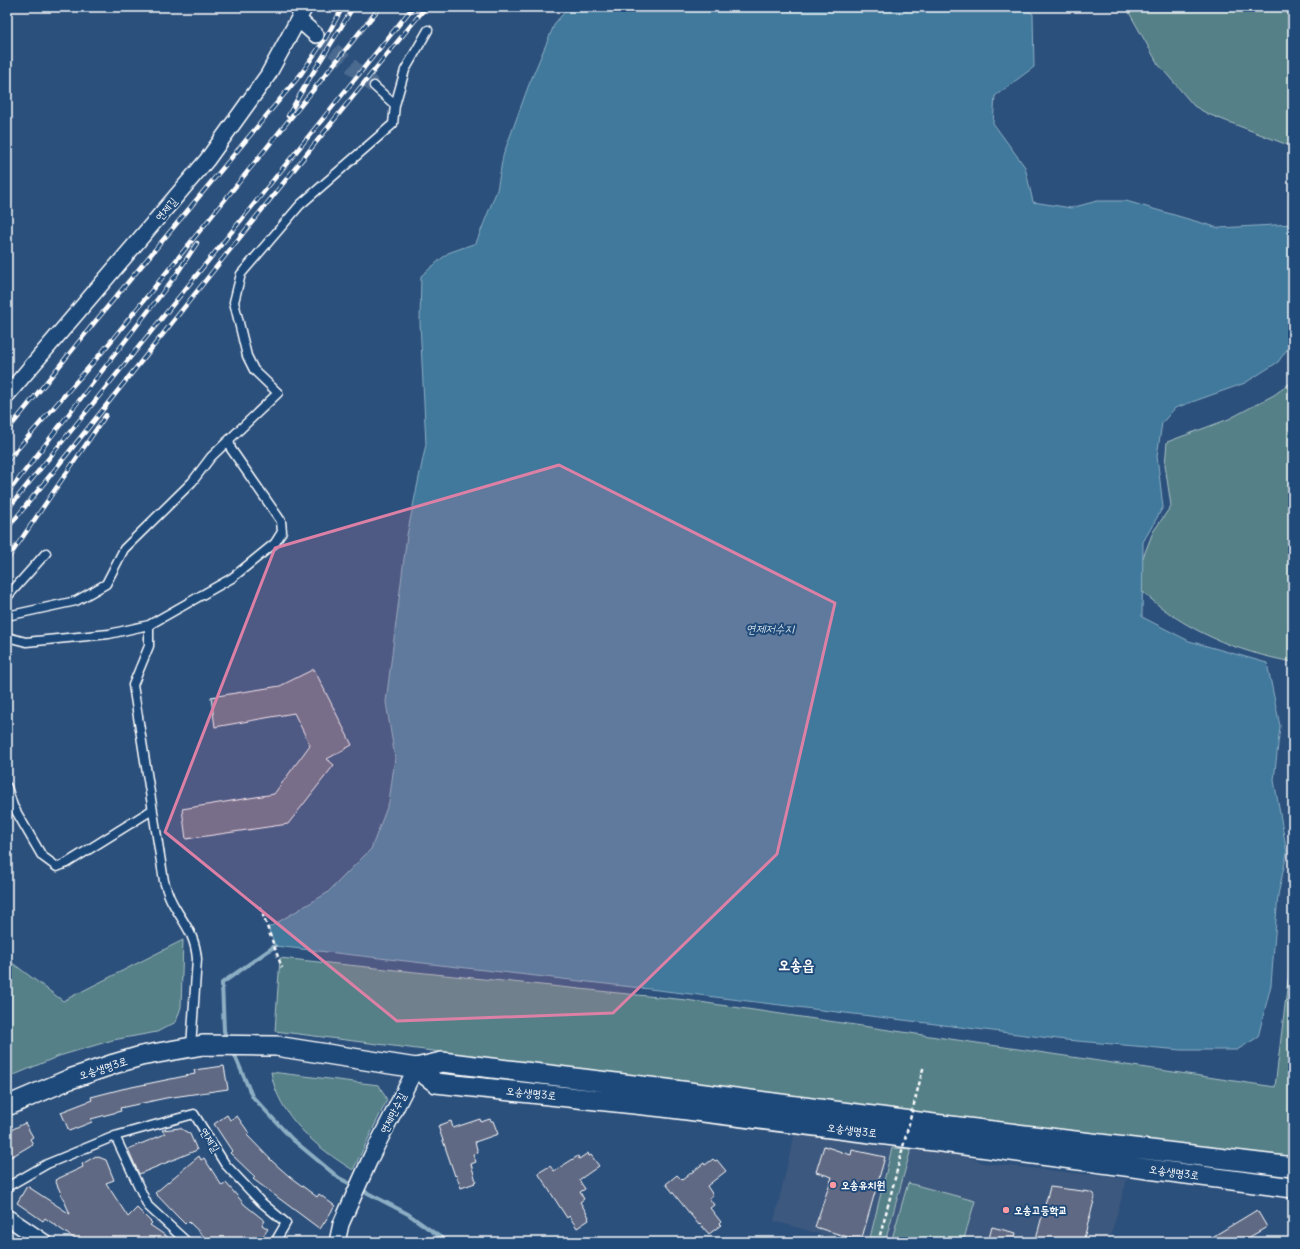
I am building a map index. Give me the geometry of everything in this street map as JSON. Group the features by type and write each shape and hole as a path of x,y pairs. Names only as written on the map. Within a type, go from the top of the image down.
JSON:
{"street":[{"path":"302,13 316,35"},
{"name":"연제길","path":"7,395 208,160 268,75 302,13"},
{"name":"오송생명3로","path":"7,1106 70,1079 141,1056 197,1046 276,1046 416,1068 442,1062 666,1088 942,1125 1293,1167"},
{"name":"오송생명3로","path":"416,1068 436,1082 663,1107 1293,1188"},
{"name":"연제만수길","path":"338,1242 341,1224 371,1157 416,1068"},
{"path":"7,1217 44,1242"}],"lane":[{"path":"7,616 76,601 106,584 124,549 192,482 211,457 278,393 254,370 247,356 234,302 241,274 300,205 393,124 395,105 405,70 428,30"},
{"path":"374,86 395,105"},
{"path":"7,637 26,642 109,634 149,624 232,578 275,543 282,532 281,521 231,449 229,440"},
{"path":"7,597 46,553"},
{"path":"149,624 148,646 133,685 164,881 171,901 191,931 196,944 197,1046"},
{"path":"7,787 13,806 42,856 56,866 67,863 152,810"},
{"name":"연제길","path":"7,1187 47,1164 115,1136 194,1114 225,1164 260,1201 286,1223 275,1242"},
{"path":"115,1136 148,1206 187,1242"}],"path":[{"path":"260,907 282,968"},
{"path":"878,1242 924,1065"}],"highlighted area":[{"path":"559,465 835,603 777,854 613,1013 397,1021 165,832 275,548"}],"shaded area":[{"name":"오송유치원","path":"795,1133 892,1148 869,1242 849,1242 774,1221"},
{"name":"오송고등학교","path":"911,1149 962,1154 983,1163 1127,1179 1109,1242 885,1242"}],"green space":[{"path":"1126,7 1280,7 1293,16 1293,147 1208,114 1194,106 1158,64"},
{"path":"1293,381 1293,662 1272,658 1231,645 1193,628 1175,617 1142,591 1142,560 1153,532 1171,506 1165,465 1167,442 1229,419 1274,395"},
{"path":"183,940 181,1007 176,1022 157,1032 113,1040 59,1056 7,1078 7,959 63,1001"},
{"path":"1293,955 1293,1160 275,1031 280,958 686,1000 1275,1087 1291,956"},
{"path":"271,1072 379,1085 387,1100 353,1170 326,1152 301,1129 282,1103 275,1088"},
{"path":"892,1148 911,1149 885,1242 869,1242"},
{"path":"908,1183 975,1201 963,1242 891,1242"}],"water":[{"name":"연제저수지","path":"569,7 1022,7 1033,14 1034,67 995,96 993,123 1025,167 1033,202 1071,208 1097,201 1126,201 1219,228 1293,224 1293,341 1278,362 1245,383 1175,408 1162,423 1157,456 1163,507 1143,542 1142,617 1189,641 1267,663 1280,726 1274,780 1287,853 1278,895 1271,985 1258,1037 1237,1050 1181,1050 1066,1040 658,990 275,946 268,928 327,893 371,849 389,802 395,758 386,702 407,535 426,444 420,322 421,276 448,253 476,243 497,190 503,156 528,87 555,23"}],"building":[{"path":"314,669 352,745 327,759 334,765 288,824 186,839 182,809 274,794 310,745 294,713 215,727 211,697 280,686"},
{"path":"224,1066 228,1089 166,1098 120,1108 121,1111 91,1119 92,1122 69,1131 61,1112 92,1100 91,1097 195,1074 194,1070"},
{"path":"227,1115 230,1120 237,1116 249,1133 247,1135 290,1177 317,1197 319,1194 335,1206 320,1229 253,1179 255,1177 230,1153 232,1151 214,1124"},
{"path":"480,1119 481,1122 490,1119 493,1121 498,1134 475,1142 478,1153 473,1154 476,1162 471,1164 476,1181 474,1182 475,1183 461,1188 456,1175 455,1176 438,1126 451,1121 453,1128"},
{"path":"25,1123 33,1137 30,1139 33,1144 11,1157 7,1150 7,1132"},
{"path":"180,1128 190,1134 197,1150 139,1174 128,1149 165,1134 162,1130"},
{"path":"824,1146 851,1155 852,1150 885,1157 861,1241 815,1227 832,1177 816,1172"},
{"path":"588,1153 599,1166 579,1180 585,1189 580,1192 584,1199 580,1202 589,1217 589,1220 577,1228 569,1216 567,1218 538,1173 550,1166 554,1171 578,1156 579,1159"},
{"path":"96,1156 106,1160 114,1180 106,1183 128,1217 137,1208 152,1223 150,1225 175,1242 79,1242 45,1218 43,1221 17,1203 27,1186 70,1214 55,1180 83,1167 82,1164"},
{"path":"199,1156 201,1160 204,1158 222,1186 226,1183 245,1205 265,1221 262,1225 268,1229 259,1242 210,1242 188,1221 185,1224 155,1193"},
{"path":"713,1159 715,1161 717,1160 726,1171 707,1186 713,1195 709,1198 714,1205 710,1208 721,1222 719,1224 721,1225 709,1234 700,1224 699,1225 666,1184 677,1175 682,1180 704,1163 705,1165"},
{"path":"1050,1187 1090,1192 1095,1197 1083,1242 1035,1242"},
{"path":"1257,1210 1267,1227 1241,1242 1204,1242"},
{"path":"992,1227 1016,1233 1014,1242 988,1242"}],"waterway":[{"path":"228,1041 224,1031 222,983 275,946"},
{"path":"233,1051 252,1096 292,1139 339,1178 408,1214 447,1242"}],"tunnel":[{"path":"316,35 374,86"}],"railway":[{"path":"7,431 94,323 301,74 325,39 343,7"},
{"path":"288,116 353,7"},
{"path":"7,461 103,351 380,7"},
{"path":"7,510 413,7"},
{"path":"7,529 320,137 426,7"},
{"path":"7,494 176,275 197,243"},
{"path":"7,560 106,415"}],"place":[{"name":"오송유치원","path":"833,1185"},
{"name":"오송고등학교","path":"1006,1210"}],"district":[{"name":"오송읍","path":"796,964"}]}
